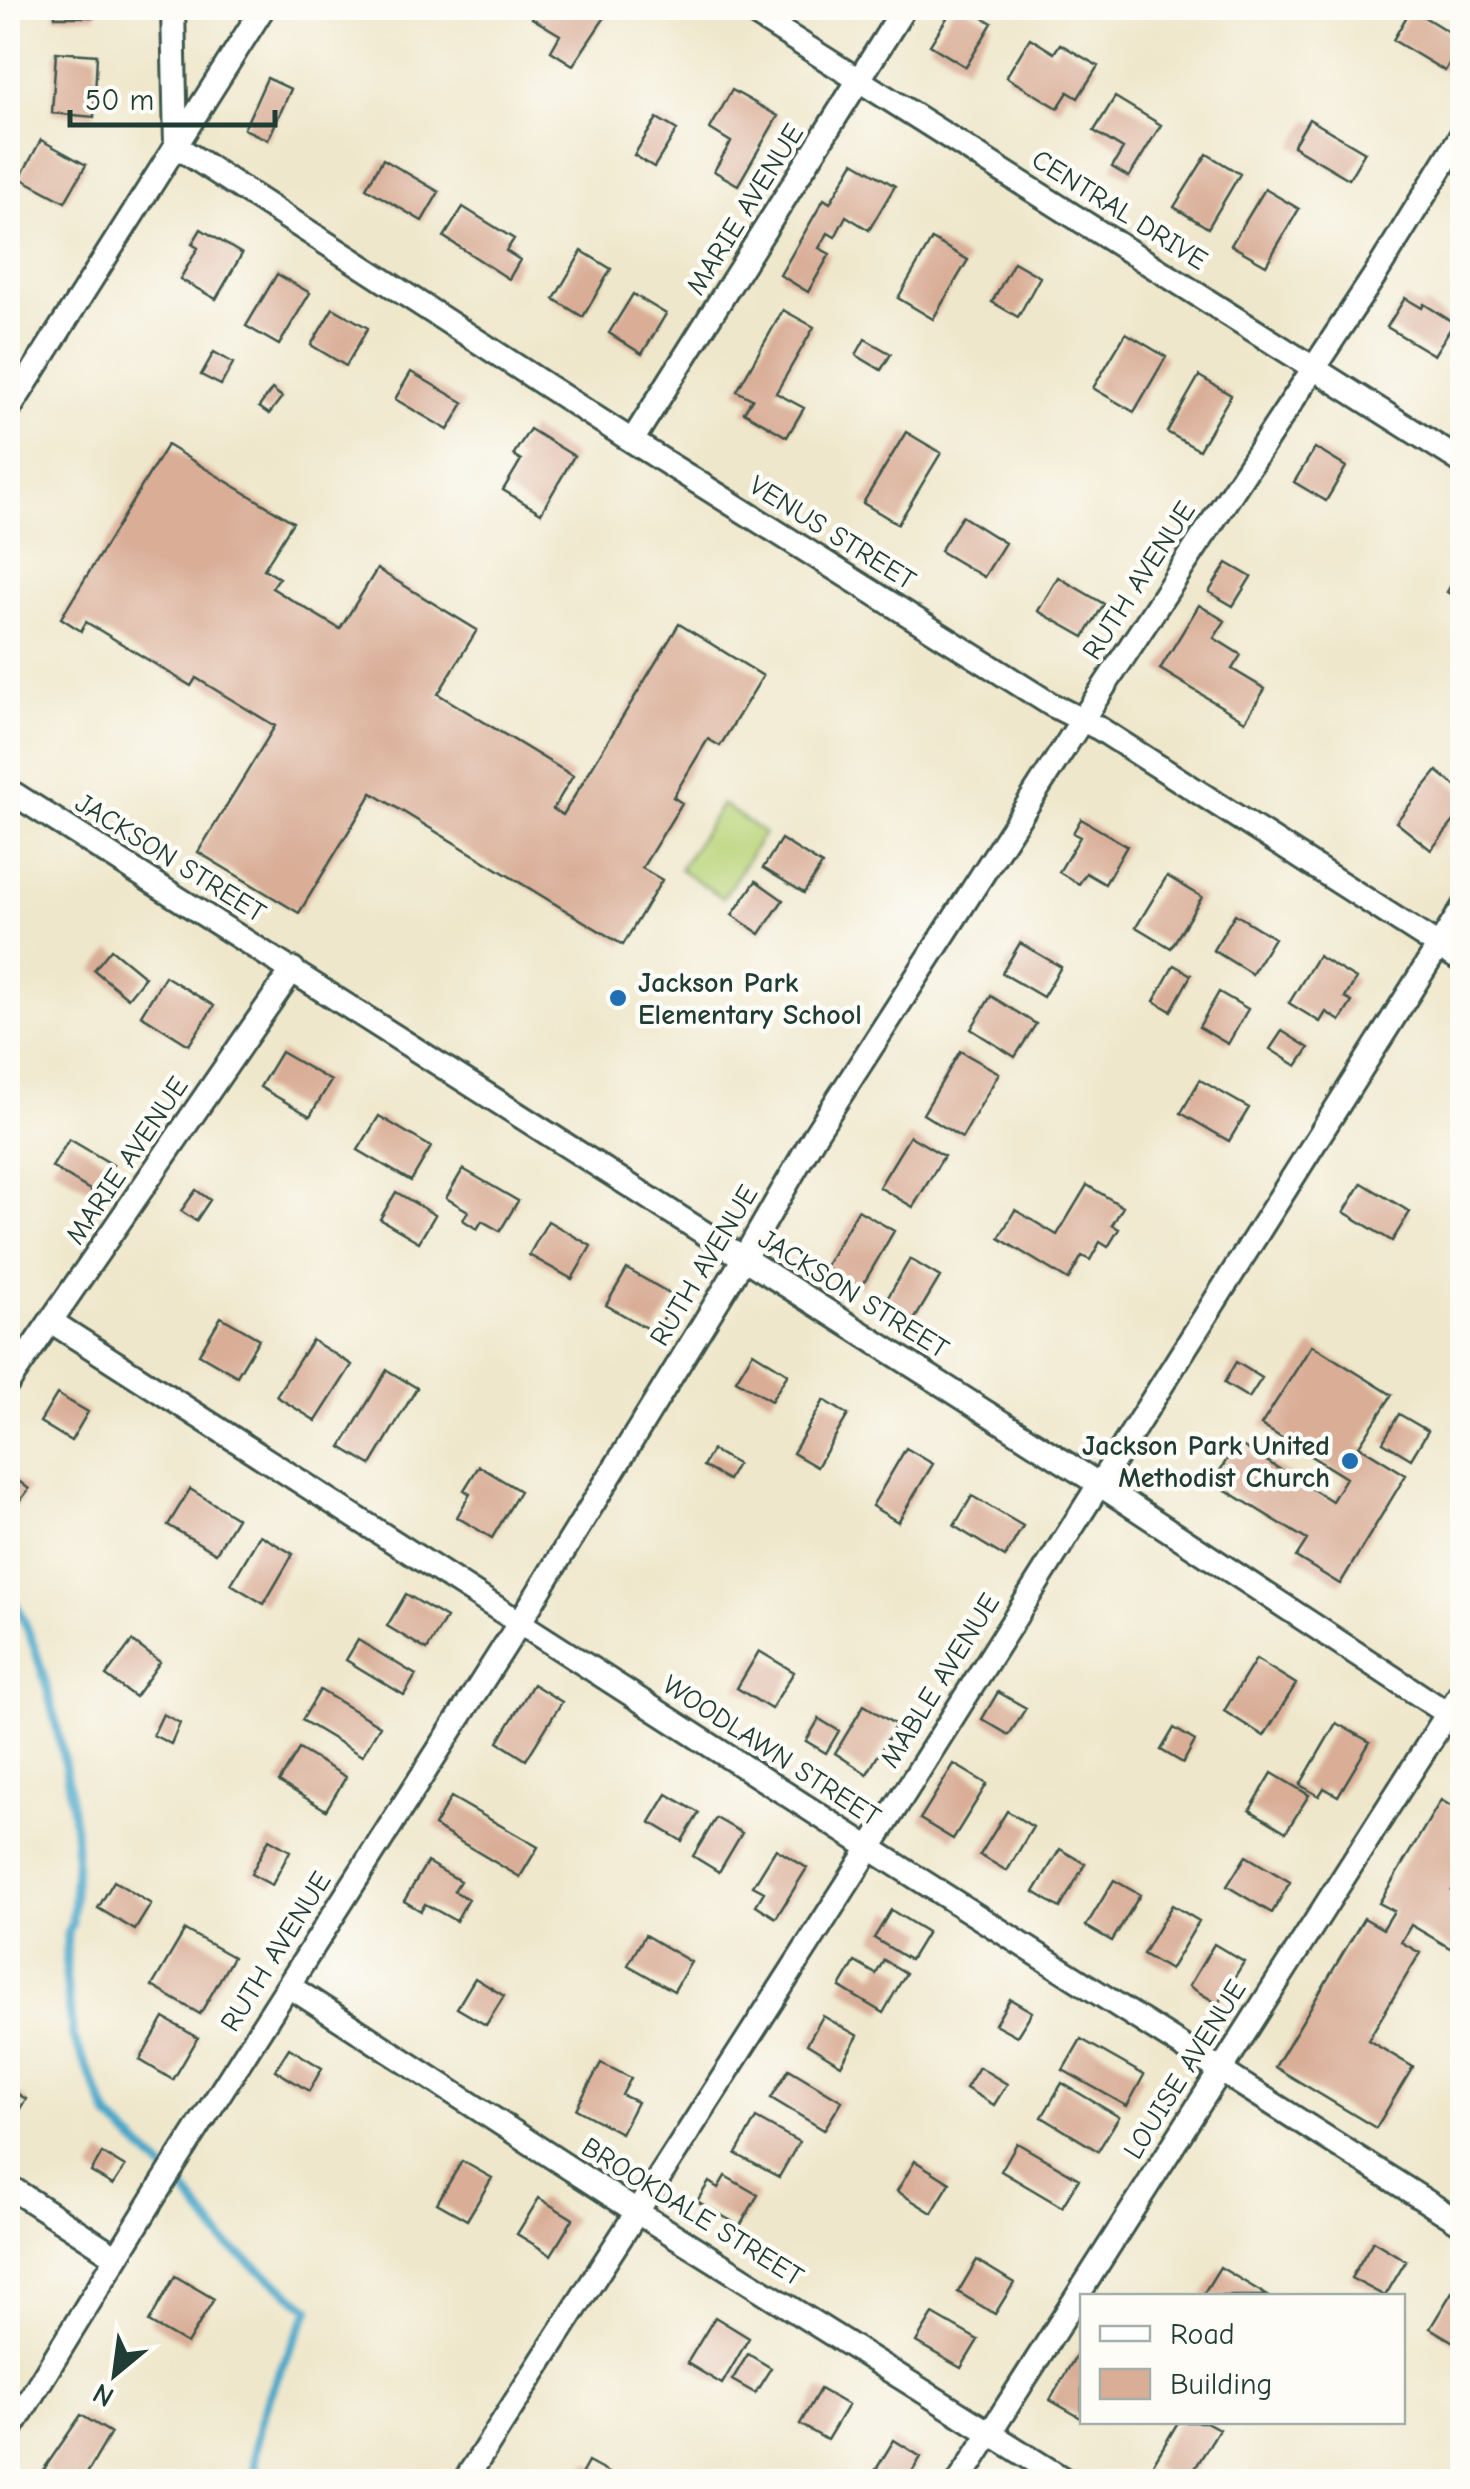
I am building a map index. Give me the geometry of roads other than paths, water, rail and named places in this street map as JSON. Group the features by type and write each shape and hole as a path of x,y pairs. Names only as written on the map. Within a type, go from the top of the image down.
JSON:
{"street":[{"path":"173,8 176,146"},
{"path":"8,411 263,8"},
{"name":"CENTRAL DRIVE","path":"745,8 1462,462"},
{"name":"MARIE AVENUE","path":"632,441 904,8"},
{"name":"RUTH AVENUE","path":"8,2434 162,2184 520,1622 816,1134 1462,134"},
{"name":"VENUS STREET","path":"176,146 632,441 1462,962"},
{"name":"JACKSON STREET","path":"8,790 1098,1483 1455,1718"},
{"name":"MABLE AVENUE","path":"464,2482 870,1848 1462,909"},
{"name":"MARIE AVENUE","path":"8,1383 293,969"},
{"name":"WOODLAWN STREET","path":"52,1322 1462,2224"},
{"name":"LOUISE AVENUE","path":"959,2482 1218,2070 1455,1718 1462,1691"},
{"name":"BROOKDALE STREET","path":"289,1986 637,2212 1068,2482"},
{"path":"8,2186 117,2257"}],"waterway":[{"path":"8,445 11,477"},
{"path":"8,1591 21,1613 44,1677 74,1819 76,1866 72,1924 67,1933 66,1978 73,2037 109,2117 184,2189 224,2242 310,2309 280,2370 262,2419 254,2464 258,2482"}],"place":[{"name":"Jackson Park Elementary School","path":"618,998"},
{"name":"Jackson Park United Methodist Church","path":"1350,1461"}]}
